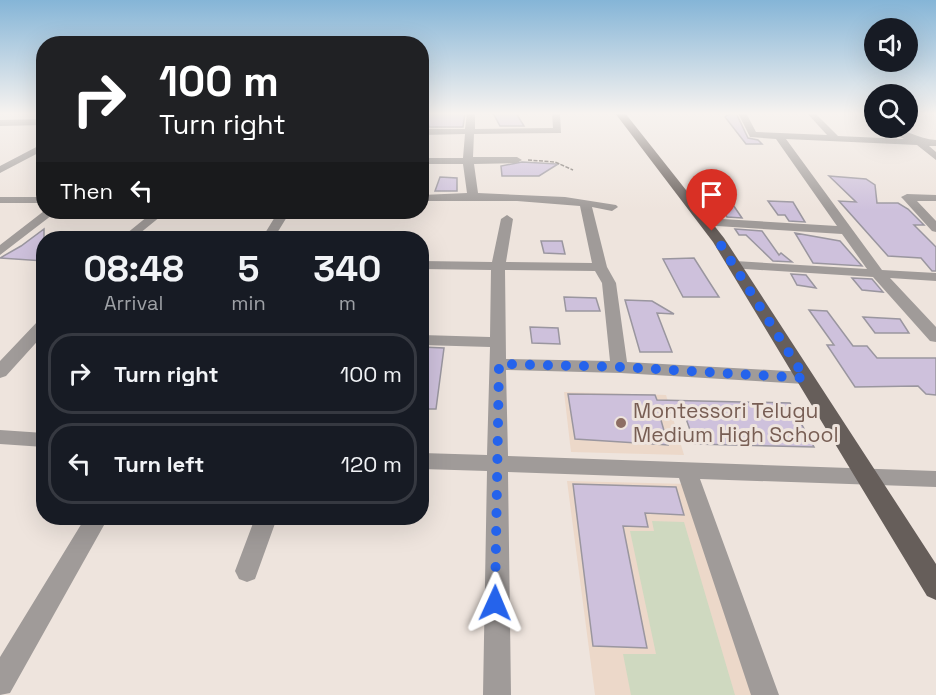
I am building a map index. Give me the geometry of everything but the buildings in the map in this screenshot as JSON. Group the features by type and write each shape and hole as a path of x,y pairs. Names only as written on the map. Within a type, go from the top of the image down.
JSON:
{"main road":[{"path":"645,145 705,222 735,265 936,587"}],"street":[{"path":"470,145 468,161 473,196"},
{"path":"786,145 877,273 936,337"},
{"path":"923,145 936,157"},
{"path":"0,169 36,150"},
{"path":"429,161 517,160"},
{"path":"429,198 473,196 585,202 612,207"},
{"path":"936,198 907,197 936,228"},
{"path":"0,200 36,200"},
{"path":"585,202 600,267 609,284 617,359 621,367"},
{"path":"0,251 41,219"},
{"path":"136,231 151,219"},
{"path":"497,695 498,266 507,219"},
{"path":"705,222 846,230"},
{"path":"429,265 600,267"},
{"path":"735,265 936,277"},
{"path":"0,372 36,333"},
{"path":"429,340 497,342"},
{"path":"499,364 621,367 805,378"},
{"path":"0,437 36,439"},
{"path":"429,461 936,479"},
{"path":"686,469 765,695"},
{"path":"0,683 93,525"},
{"path":"247,571 263,525"}],"path":[{"path":"517,160 555,162 573,170"}],"shaded area":[{"name":"Montessori Telugu Medium High School","path":"564,392 666,395 684,455 571,452"},
{"path":"567,481 688,484 754,695 595,695"}],"green space":[{"path":"652,521 684,522 735,695 631,695 623,654 656,654 630,531 654,531"}],"place":[{"name":"Montessori Telugu Medium High School","path":"621,423"}],"route":[{"path":"495,603 499,364 621,367 805,378 712,231"}]}
